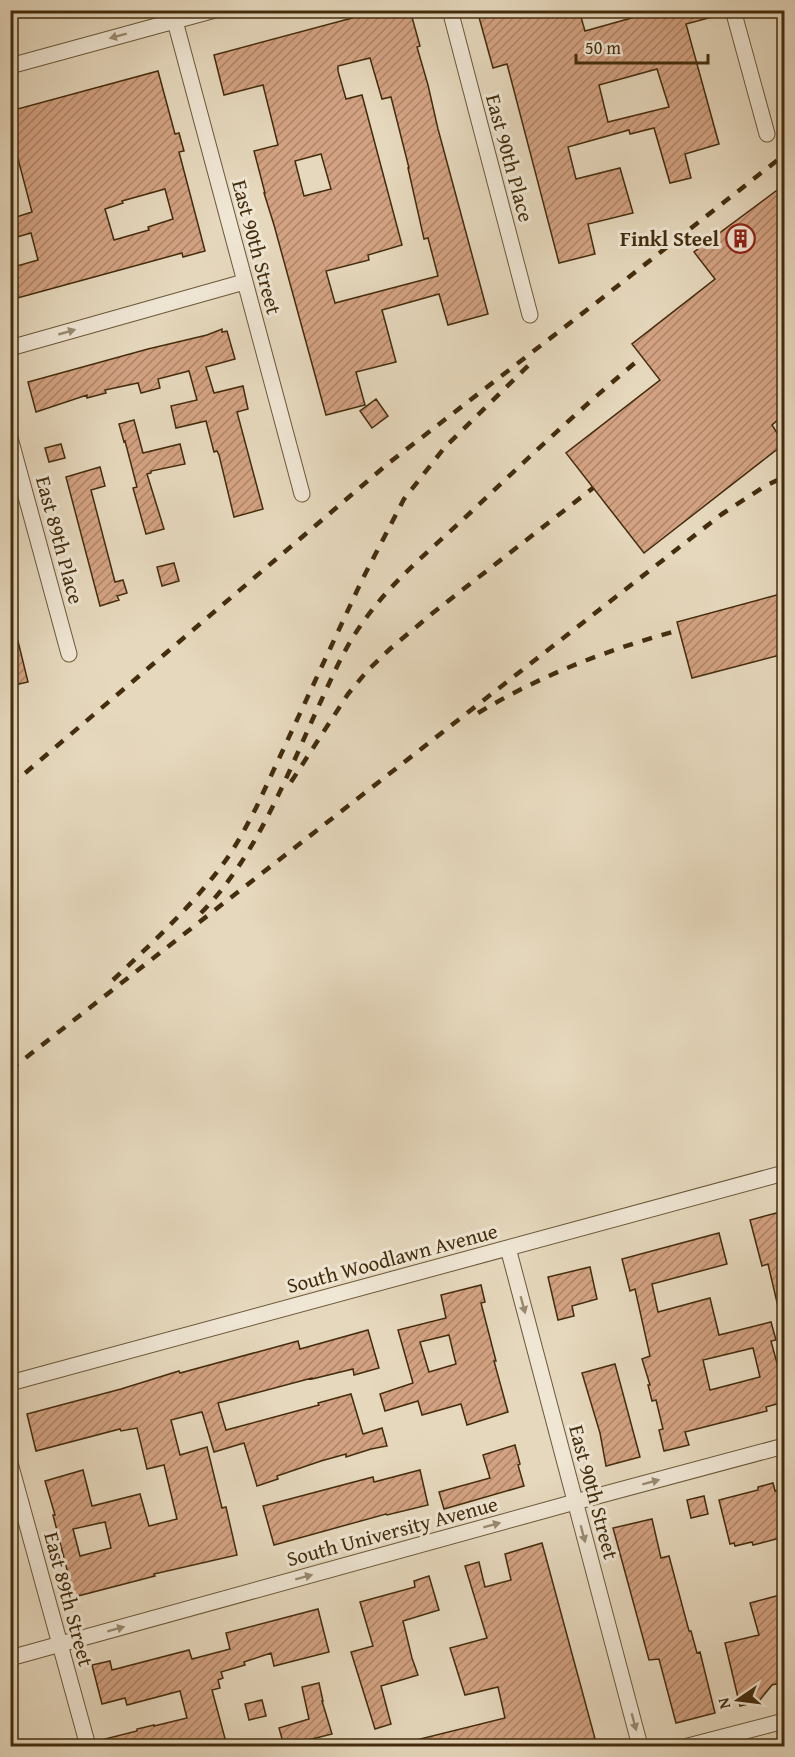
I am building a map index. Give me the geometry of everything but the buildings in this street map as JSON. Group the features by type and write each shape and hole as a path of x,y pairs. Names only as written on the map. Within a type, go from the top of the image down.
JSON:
{"street":[{"path":"10,66 173,16 215,10"},
{"name":"East 90th Place","path":"450,10 530,315"},
{"path":"733,10 767,134"},
{"name":"East 90th Street","path":"173,16 302,494"},
{"path":"10,348 244,282"},
{"name":"East 89th Place","path":"10,438 69,654"},
{"name":"South Woodlawn Avenue","path":"10,1383 784,1173"},
{"name":"East 90th Street","path":"508,1248 640,1746"},
{"name":"South University Avenue","path":"10,1658 784,1446"},
{"name":"East 89th Street","path":"10,1463 88,1746"},
{"path":"688,1746 784,1721"}],"railway":[{"path":"10,786 390,462 784,155"},
{"path":"201,913 239,866 255,840 270,813 339,662 373,609 427,552 555,433 642,357"},
{"path":"113,980 195,898 235,847 256,808 362,580 404,499 445,447 532,362"},
{"path":"10,1070 722,514 765,486 784,477"},
{"path":"291,782 348,694 368,670 434,612 593,488"},
{"path":"478,713 576,664 680,630"}],"place":[{"name":"Finkl Steel","path":"740,238"}]}
